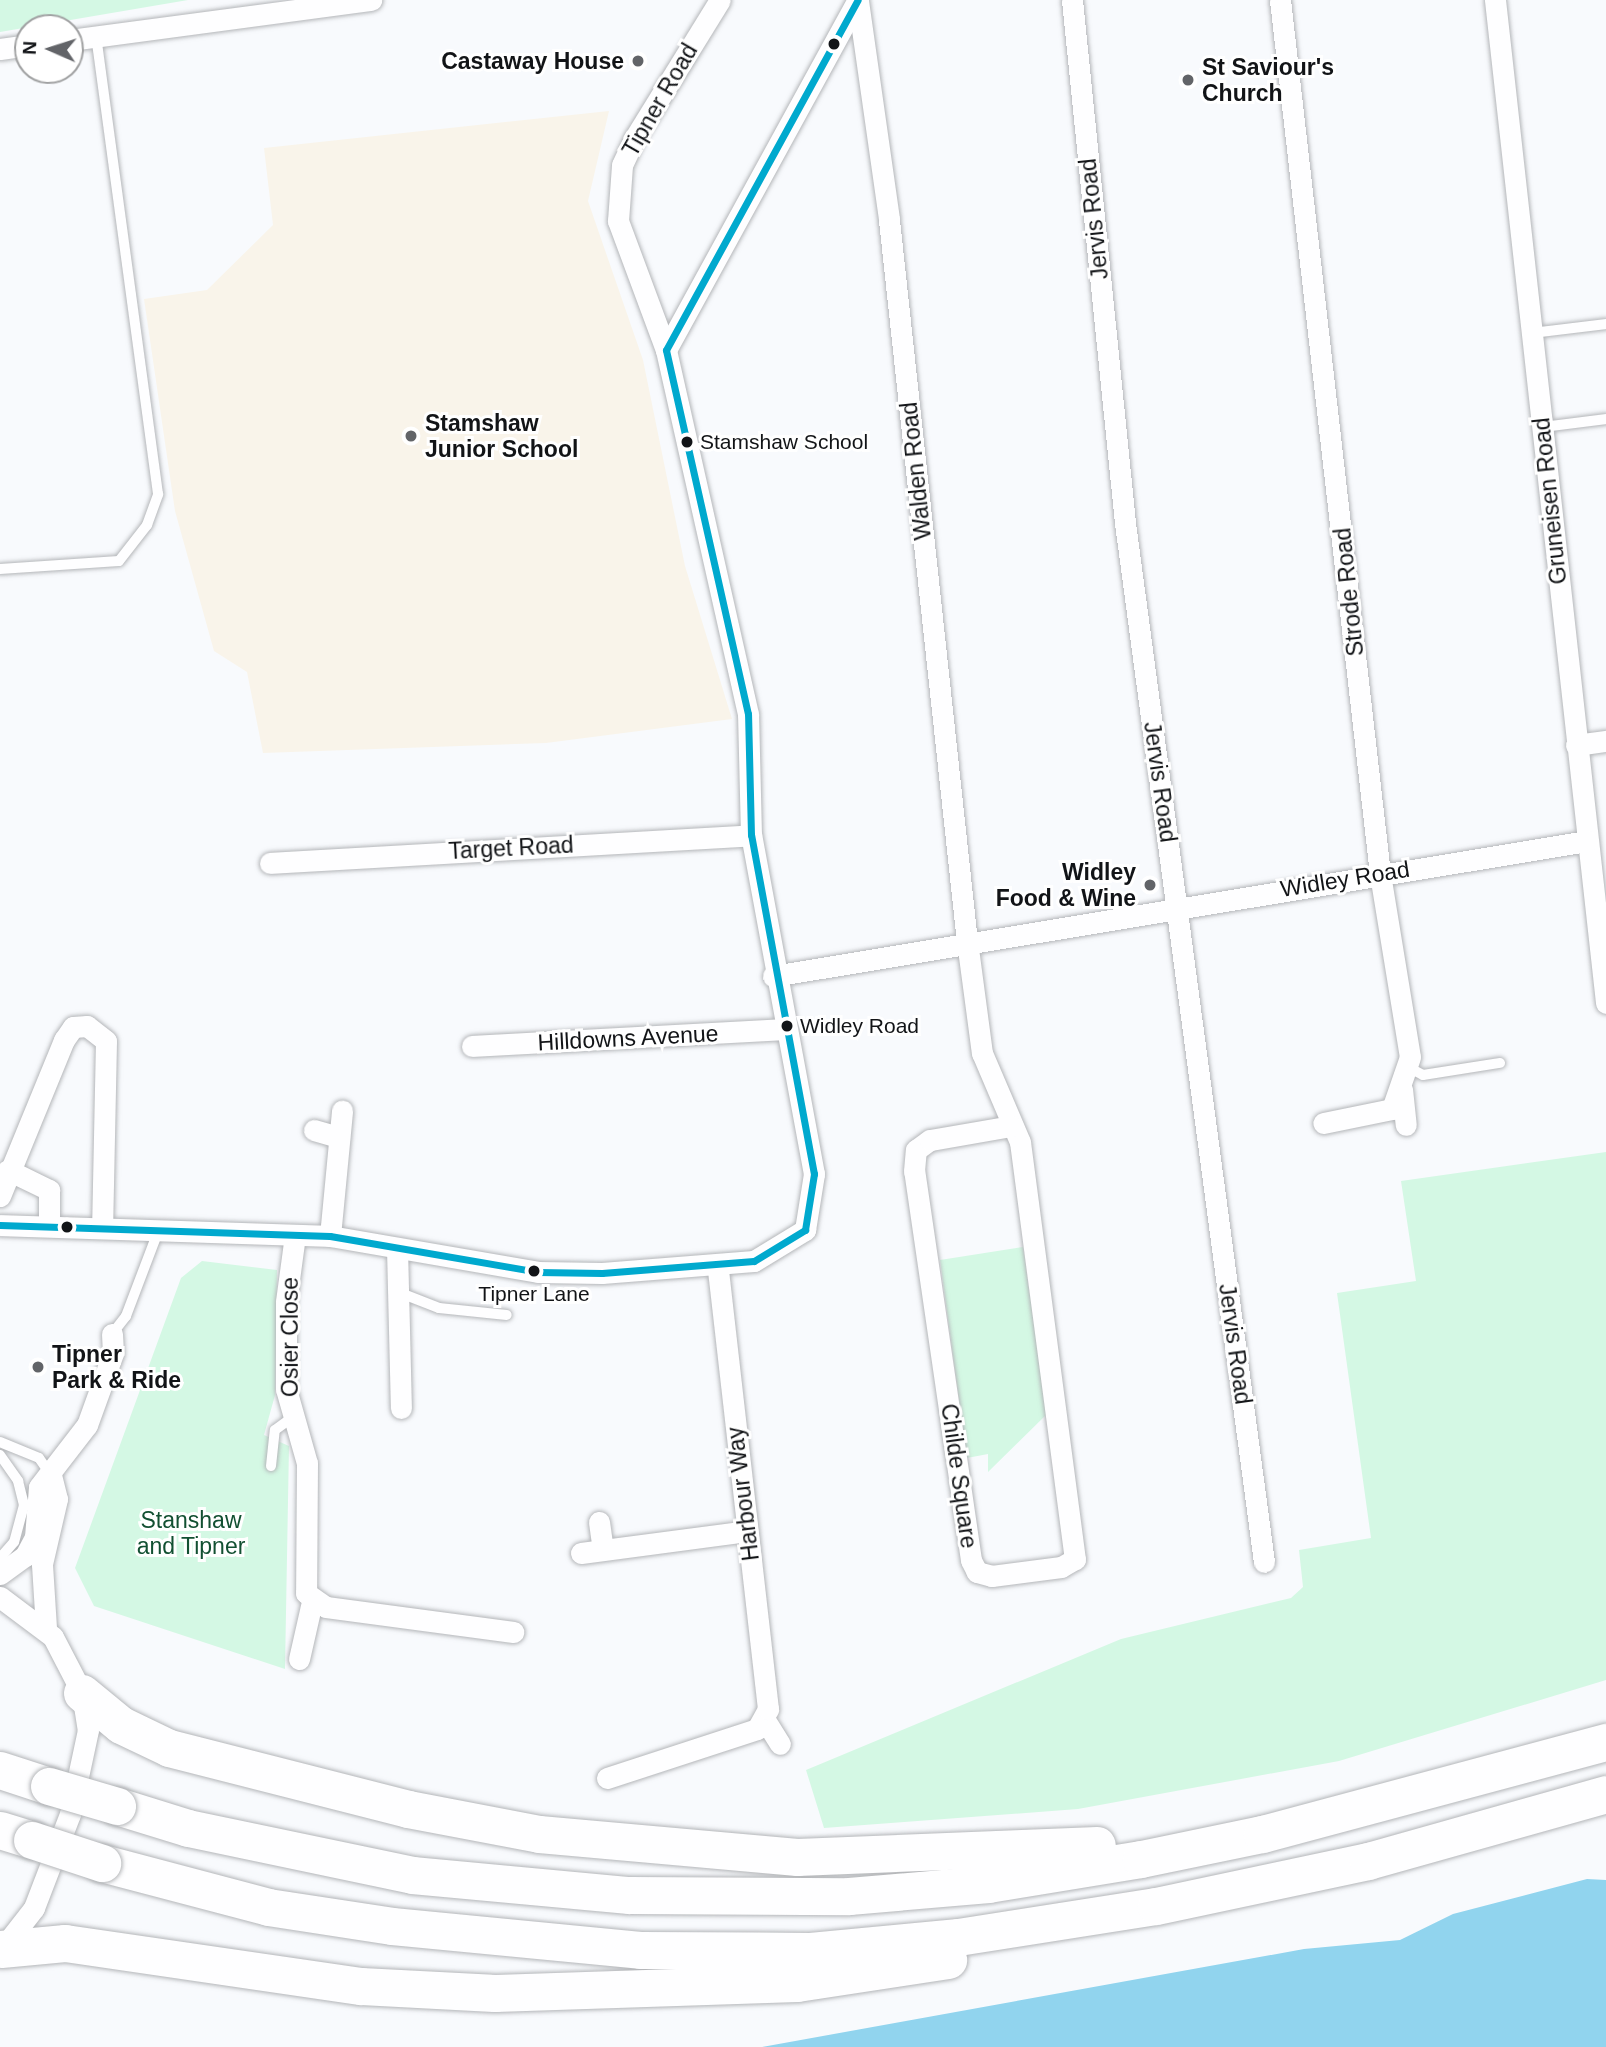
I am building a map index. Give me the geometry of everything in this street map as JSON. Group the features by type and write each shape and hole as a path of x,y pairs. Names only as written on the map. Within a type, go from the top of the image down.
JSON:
{"highway":[{"path":"82,1693 121,1725 169,1748 408,1809 626,1846 909,1858 1262,1834"},
{"path":"0,1770 188,1828 412,1875 629,1895 849,1896 988,1884 1262,1834 1606,1742"},
{"path":"1,1950 78,1944 361,1986 646,1991 797,1983 927,1965 1156,1906 1368,1861 1606,1794"},
{"path":"16,1835 102,1863 268,1907 522,1942 640,1950 810,1951 958,1937 1156,1906"}],"street":[{"path":"84,38 371,0"},
{"name":"Tipner Road","path":"718,1267 783,1249 805,1230 814,1174 773,976 751,835 748,714 666,350 618,221 622,165 720,0"},
{"name":"Jervis Road","path":"1072,0 1125,523 1264,1562"},
{"name":"Strode Road","path":"1280,0 1380,874 1410,1057 1399,1102 1385,1113 1323,1123"},
{"name":"Gruneisen Road","path":"1495,0 1606,1003"},
{"path":"666,350 858,1"},
{"name":"Walden Road","path":"858,1 889,219 967,942"},
{"path":"1576,745 1606,741"},
{"name":"Target Road","path":"270,863 751,835"},
{"name":"Widley Road","path":"773,976 1176,906 1587,841"},
{"name":"Childe Square","path":"967,942 982,1053 1020,1142 1075,1559 1061,1567 992,1576 977,1573 971,1560 914,1171 916,1150 929,1140 1012,1126"},
{"path":"0,1196 8,1170 64,1040 73,1027 98,1030 106,1041 102,1225"},
{"name":"Hilldowns Avenue","path":"472,1046 785,1029"},
{"path":"1402,1088 1406,1125"},
{"path":"330,1236 342,1111"},
{"path":"314,1130 339,1137"},
{"path":"8,1170 49,1190 49,1225"},
{"path":"0,1226 102,1225 330,1236 538,1272 718,1267"},
{"name":"Osier Close","path":"295,1235 286,1303 293,1417 307,1463 306,1593 312,1602 299,1660"},
{"path":"397,1248 401,1408"},
{"name":"Harbour Way","path":"718,1267 765,1720 780,1744"},
{"path":"0,1574 25,1556 35,1537 39,1488 86,1425 113,1353 112,1334"},
{"path":"1,1950 34,1908 69,1814 88,1731 82,1693 46,1628 42,1564 57,1499 51,1475"},
{"path":"599,1522 603,1550"},
{"path":"581,1553 747,1531"},
{"path":"0,1597 46,1628"},
{"path":"312,1602 485,1619 513,1632"},
{"path":"607,1778 757,1729 765,1720"}],"lane":[{"path":"0,569 119,561 147,525 158,494 96,37"},
{"path":"1532,333 1606,324"},
{"path":"1543,427 1606,419"},
{"path":"1406,1066 1423,1075 1500,1063"},
{"path":"112,1334 126,1316 159,1229"},
{"path":"398,1292 439,1308 507,1315"},
{"path":"271,1466 275,1430 293,1417"},
{"path":"0,1442 39,1458 51,1475"},
{"path":"0,1455 24,1505 14,1542 0,1558"}],"shaded area":[{"name":"Stamshaw Junior School","path":"609,111 588,201 643,360 685,566 732,719 546,743 263,753 247,672 214,651 175,511 144,299 207,290 273,225 264,148"}],"green space":[{"path":"0,0 188,0 84,18 84,14 14,14 14,30 0,32"},
{"path":"1606,1152 1606,1680 1339,1761 1078,1809 824,1828 806,1770 1121,1639 1291,1598 1303,1587 1299,1550 1371,1538 1337,1293 1416,1281 1401,1181"},
{"path":"1023,1247 1047,1414 988,1472 988,1454 967,1458 940,1260"},
{"name":"Stanshaw and Tipner","path":"202,1261 277,1270 275,1395 264,1435 289,1446 285,1669 94,1606 75,1568 181,1278"}],"water":[{"path":"1587,1879 1606,1880 1606,2047 762,2047 1304,1949 1400,1940 1453,1914"}],"transit line":[{"path":"0,1225 330,1236 538,1272 602,1273 754,1261 805,1230 814,1174 751,835 748,714 666,350 858,0"}],"place":[{"name":"Castaway House","path":"638,61"},
{"name":"St Saviour's Church","path":"1188,80"},
{"name":"Stamshaw Junior School","path":"411,436"},
{"name":"Stamshaw School","path":"687,442"},
{"name":"Widley Food & Wine","path":"1150,885"},
{"name":"Widley Road","path":"787,1026"},
{"name":"Tipner Lane","path":"534,1271"},
{"name":"Tipner Park & Ride","path":"38,1367"}]}
